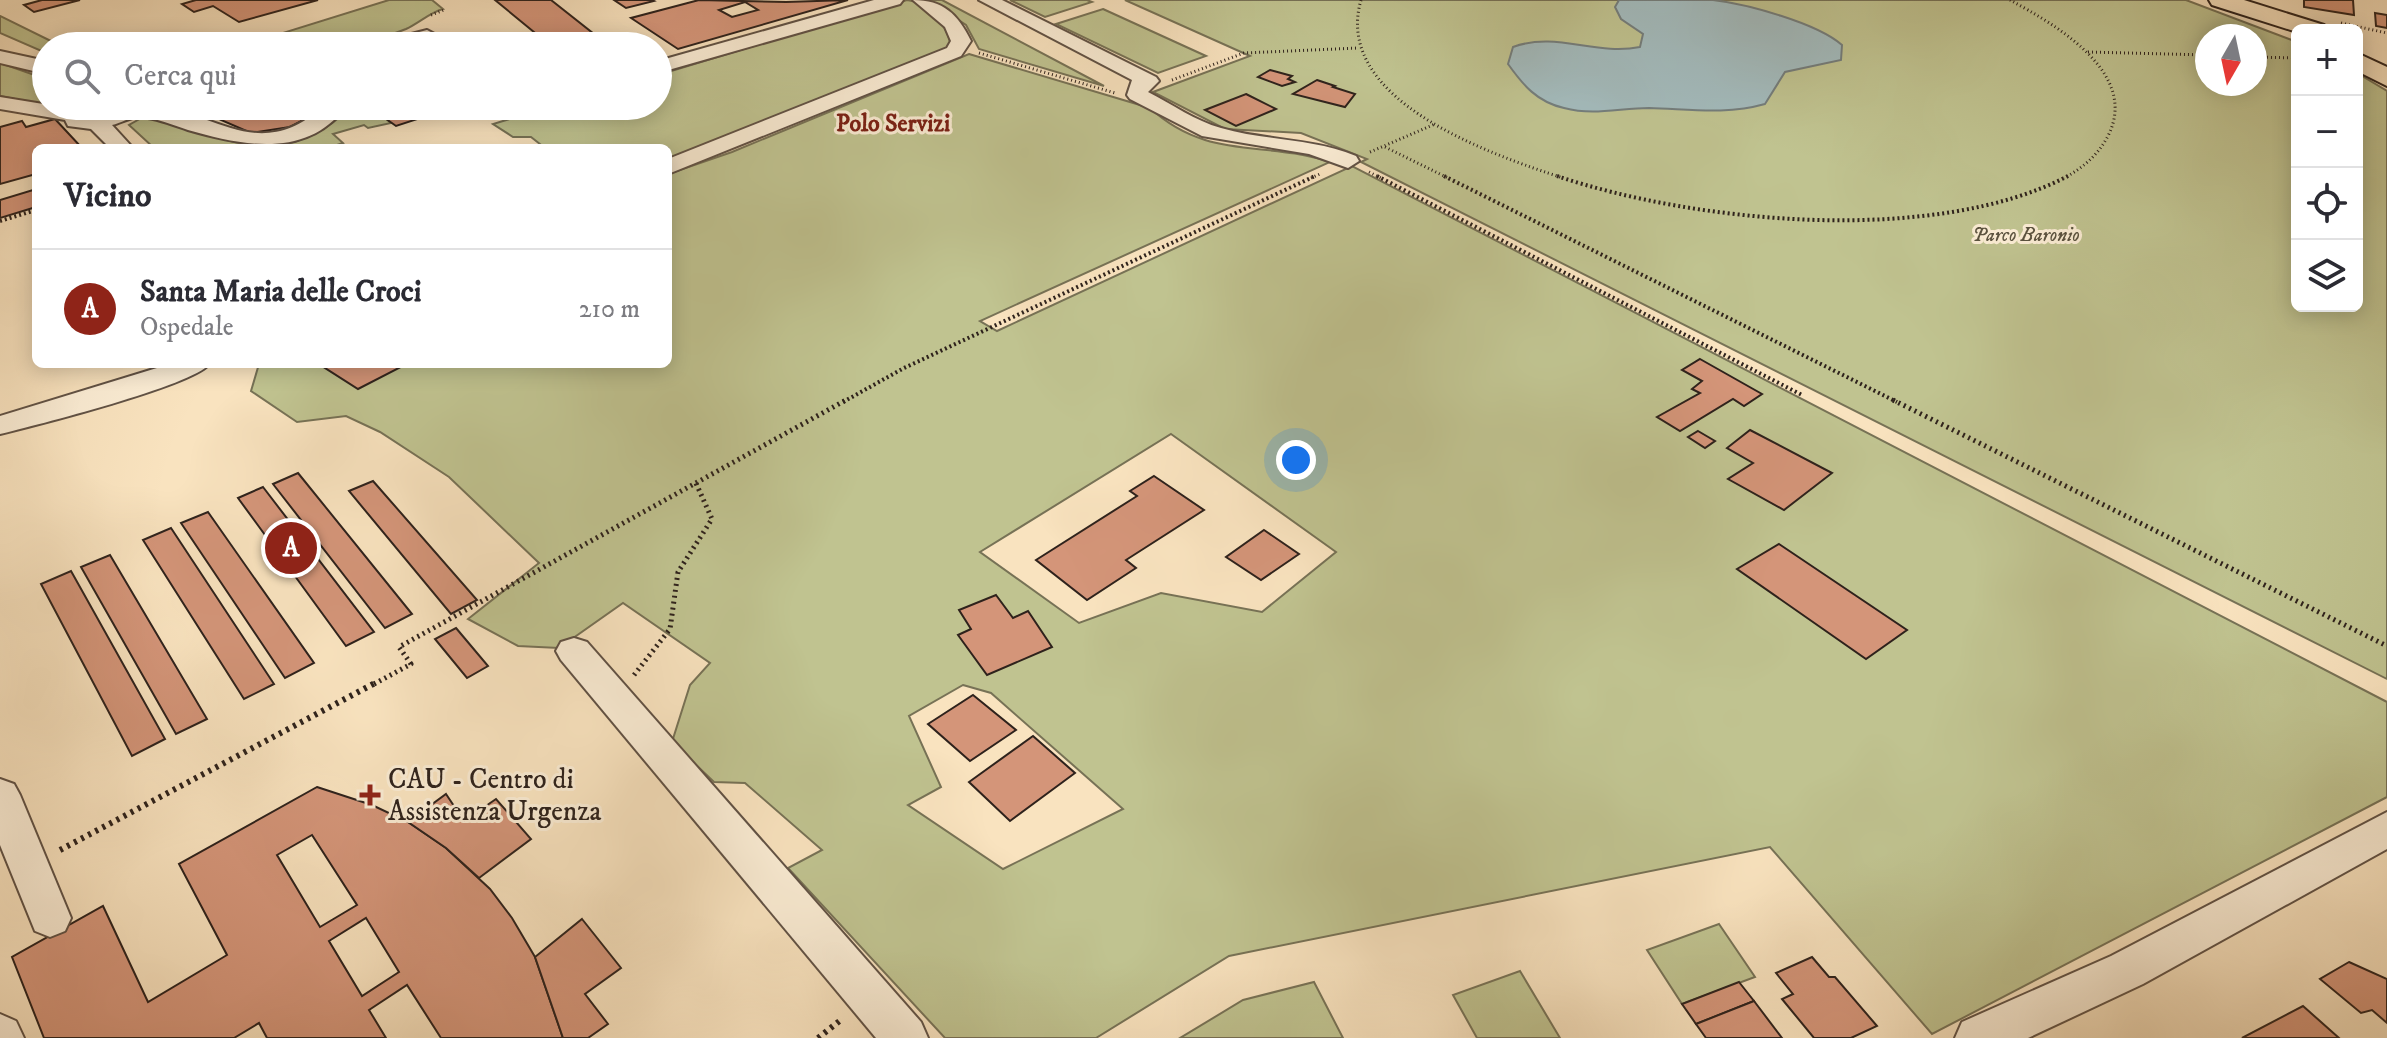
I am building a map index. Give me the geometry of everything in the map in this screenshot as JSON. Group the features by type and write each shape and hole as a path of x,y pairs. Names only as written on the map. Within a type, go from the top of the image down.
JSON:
{"main road":[{"path":"2218,0 2296,24"},
{"path":"2218,0 2291,30"},
{"path":"2363,44 2387,50"},
{"path":"2363,64 2387,78"}],"street":[{"path":"672,63 894,0"},
{"path":"672,165 945,58 960,47 953,24 922,0"},
{"path":"988,0 1149,81 1139,85 1137,95 1196,127 1221,135 1300,143 1348,161"},
{"path":"0,57 32,62"},
{"path":"0,103 32,107"},
{"path":"92,120 118,144"},
{"path":"212,120 248,140 263,141 315,127 322,120"},
{"path":"0,425 155,380 185,368"},
{"path":"574,651 905,1038"},
{"path":"0,795 50,918"},
{"path":"1978,1038 2127,970 2387,829"}],"path":[{"path":"1361,0 1354,30 1368,67 1384,86 1435,124 1487,150 1552,174 1626,194 1706,208 1789,217 1870,218 1944,212 2007,200 2058,182 2093,159 2113,134 2117,106 2108,79 2087,52 2063,31 2010,0"},
{"path":"960,47 1162,107"},
{"path":"2087,52 2195,55"},
{"path":"2267,57 2291,58"},
{"path":"28,866 411,664 399,647 904,368 1348,161 1435,124"},
{"path":"1384,146 2387,646"},
{"path":"1348,161 1802,395"},
{"path":"0,221 32,211"},
{"path":"615,700 670,629 678,572 712,519 695,481"}],"green space":[{"path":"389,0 432,0 443,9 397,32 286,32"},
{"path":"907,0 922,5 941,22 951,45 944,53 672,159 672,144 540,144 531,137 513,137 493,124 506,120 672,120 672,71"},
{"path":"928,0 942,0 1104,86 979,49 966,25"},
{"path":"1010,0 1087,0 1092,2 1045,17"},
{"name":"Parco Baronio","path":"1125,0 2186,0 2249,24 2195,24 2195,96 2267,96 2267,31 2291,40 2291,312 2363,312 2363,77 2387,91 2387,679 1361,162 1367,159 1301,133 1225,129 1153,92 1250,56"},
{"path":"1103,9 1206,56 1158,73 1056,24"},
{"path":"0,16 33,32 32,47 0,33"},
{"path":"969,54 1150,108 1172,125 1215,143 1330,162 980,321 997,331 1352,166 2387,702 2387,797 1932,1034 1770,847 1229,956 1096,1038 945,1038 788,868 822,850 745,783 714,782 672,742 690,685 710,663 623,603 559,648 518,646 468,619 539,563 449,477 380,432 346,416 297,422 251,391 258,368 672,368 672,173 732,152","holes":["1171,434 1336,552 1262,612 1161,593 1079,623 980,552","963,685 991,693 1123,809 1003,869 908,805 941,787 909,716"]},
{"path":"0,63 32,74 32,102 0,96"},
{"path":"138,120 159,120 245,144 150,144 129,125"},
{"path":"335,120 387,120 391,123 368,128 364,125 333,134 343,143 340,144 284,144 307,137"},
{"path":"1719,924 1755,977 1682,1004 1647,950"},
{"path":"1520,971 1560,1038 1477,1038 1453,995"},
{"path":"1314,982 1343,1038 1180,1038 1243,1000"}],"water":[{"path":"1619,0 1713,0 1762,10 1831,37 1842,45 1841,60 1785,72 1765,104 1722,110 1649,108 1586,111 1564,108 1546,102 1532,92 1508,64 1513,47 1529,43 1561,42 1607,49 1640,47 1643,34 1621,19 1615,7"}],"building":[{"path":"42,0 80,0 34,12 24,5"},
{"path":"196,0 318,0 239,22 213,6 194,12 182,4"},
{"path":"495,0 551,0 591,32 534,32"},
{"path":"614,0 652,0 654,1 626,8"},
{"path":"699,0 848,0 678,49 672,45 672,32 652,32 631,18","holes":["745,2 758,10 732,17 719,10"]},
{"path":"2304,0 2353,0 2354,15 2304,7"},
{"path":"2375,13 2387,15 2387,28 2376,26"},
{"path":"1270,70 1292,76 1288,79 1295,82 1282,86 1258,77"},
{"path":"1317,80 1355,94 1345,107 1293,94"},
{"path":"1246,94 1276,109 1236,126 1205,110"},
{"path":"56,120 78,144 32,144 32,175 0,184 0,127 22,121 26,127"},
{"path":"221,120 303,120 290,127 251,133"},
{"path":"388,120 414,120 396,126"},
{"path":"32,190 32,208 0,218 0,200"},
{"path":"1700,359 1762,394 1744,406 1733,399 1680,431 1657,417 1700,393 1692,389 1702,381 1682,370"},
{"path":"325,368 399,368 358,389"},
{"path":"1750,430 1832,473 1784,510 1728,479 1753,463 1727,448"},
{"path":"1698,431 1715,441 1705,448 1688,437"},
{"path":"298,473 412,614 385,628 273,484"},
{"path":"1154,476 1204,510 1126,560 1136,568 1087,600 1036,560 1137,496 1130,491"},
{"path":"373,481 477,600 451,614 349,491"},
{"path":"263,487 374,632 346,646 238,498"},
{"path":"208,512 314,663 285,678 181,523"},
{"path":"171,528 274,684 244,699 143,540"},
{"path":"1264,530 1299,554 1261,580 1226,557"},
{"path":"1779,544 1907,630 1866,659 1737,569"},
{"path":"110,555 207,719 176,734 81,567"},
{"path":"71,571 165,739 132,756 41,584"},
{"path":"996,595 1013,618 1028,611 1052,647 987,675 958,635 971,629 959,610"},
{"path":"456,628 488,666 467,678 435,639"},
{"path":"973,695 1016,730 970,761 928,724"},
{"path":"1033,736 1075,773 1010,821 969,782"},
{"path":"317,787 372,805 408,822 446,848 490,889 535,957 563,1038 441,1038 407,985 369,1010 386,1038 267,1038 259,1023 234,1038 44,1038 12,957 103,906 148,1002 227,955 179,864","holes":["312,835 357,905 320,927 277,855","366,918 399,972 362,996 329,941"]},
{"path":"446,794 464,821 496,799 531,839 479,878 446,848 408,822"},
{"path":"582,919 621,968 585,994 608,1024 588,1038 563,1038 535,957"},
{"path":"1812,957 1829,977 1835,977 1877,1026 1851,1038 1814,1038 1782,999 1793,994 1776,973"},
{"path":"2349,962 2387,979 2387,1023 2372,1010 2361,1013 2320,979"},
{"path":"1739,982 1754,1001 1696,1024 1682,1004"},
{"path":"1754,1001 1782,1038 1706,1038 1696,1024"},
{"path":"2303,1006 2339,1038 2242,1038"}],"place":[{"name":"Santa Maria delle Croci","path":"291,548"},
{"name":"CAU - Centro di Assistenza Urgenza","path":"370,795"}],"district":[{"name":"Polo Servizi","path":"893,124"}]}
